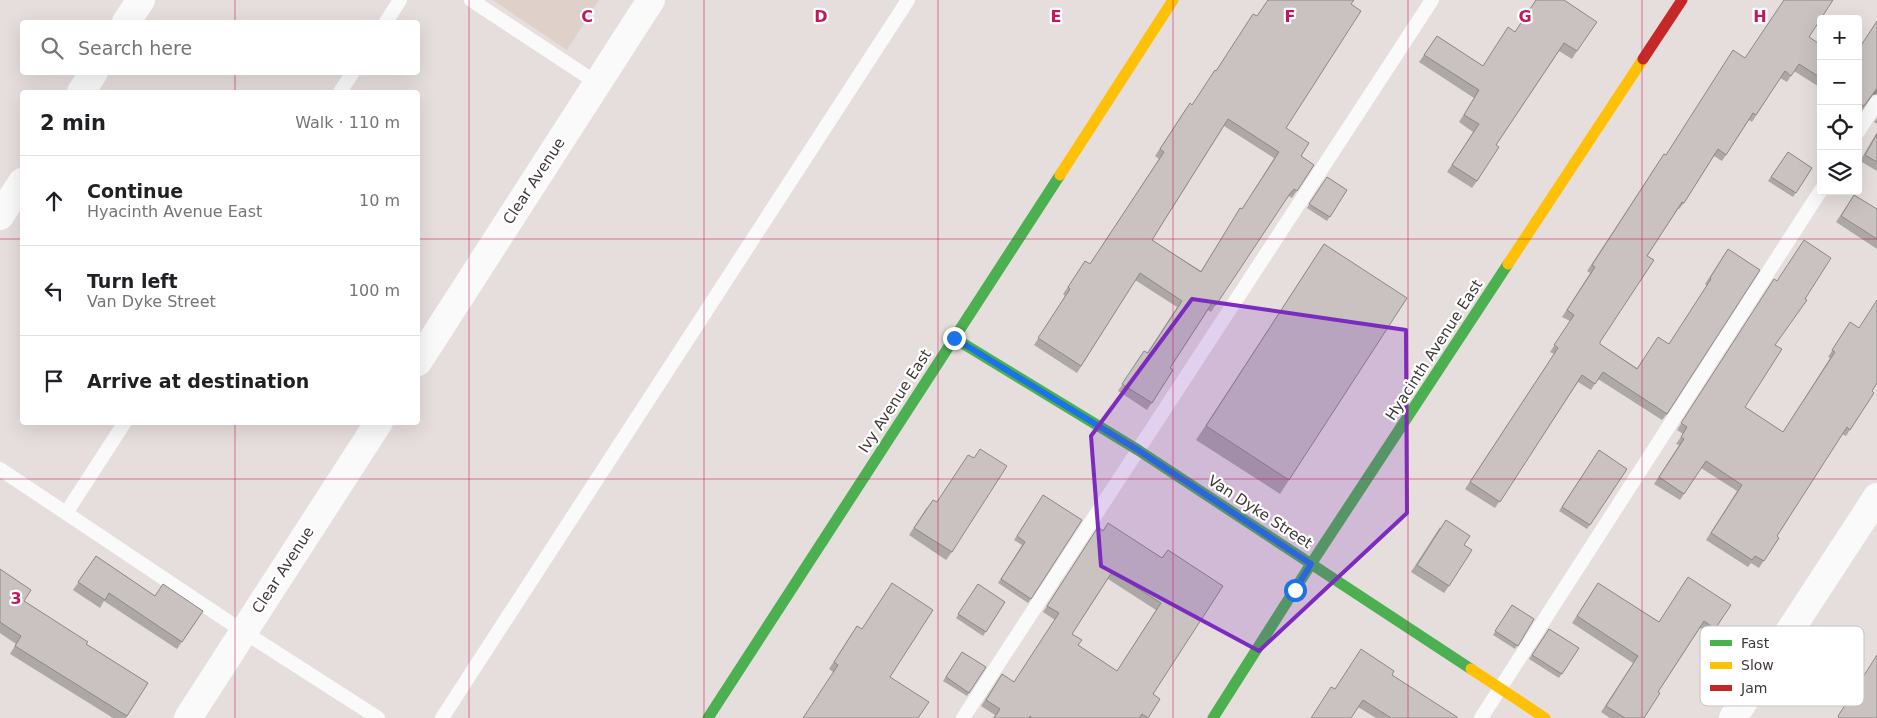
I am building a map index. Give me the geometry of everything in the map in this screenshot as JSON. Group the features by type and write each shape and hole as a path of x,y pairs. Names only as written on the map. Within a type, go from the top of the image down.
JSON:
{"street":[{"path":"127,20 141,0"},
{"name":"Clear Avenue","path":"420,359 651,0"},
{"name":"Ivy Avenue East","path":"708,718 1173,0"},
{"name":"Hyacinth Avenue East","path":"1213,718 1311,564 1682,0"},
{"path":"81,90 92,75"},
{"path":"0,216 20,185"},
{"name":"Van Dyke Street","path":"954,338 1138,450 1545,718"},
{"name":"Clear Avenue","path":"188,718 377,425"},
{"path":"1793,626 1877,497"},
{"path":"1733,718 1741,706"}],"lane":[{"path":"387,20 400,0"},
{"path":"471,0 597,83"},
{"path":"442,718 908,0"},
{"path":"963,718 1432,0"},
{"path":"341,90 351,75"},
{"path":"1862,126 1877,102"},
{"path":"1481,718 1818,195"},
{"path":"66,513 123,425"},
{"path":"0,469 244,632 378,718"}],"highlighted area":[{"path":"1192,299 1406,330 1407,513 1259,651 1101,566 1091,436"}],"shaded area":[{"path":"493,0 599,0 567,50"}],"building":[{"path":"1268,0 1354,0 1351,4 1361,11 1286,128 1309,143 1301,156 1314,165 1297,191 1294,189 1289,195 1216,305 1212,303 1170,368 1173,370 1152,403 1122,384 1144,351 1148,353 1182,301 1140,273 1081,366 1038,338 1070,289 1068,287 1085,261 1090,264 1164,152 1160,149 1190,103 1192,105 1253,14 1257,16","holes":["1228,119 1279,152 1242,209 1240,208 1201,272 1152,240"]},
{"path":"1536,0 1564,0 1597,22 1577,51 1564,43 1496,145 1499,147 1477,181 1452,165 1479,124 1464,115 1479,90 1424,55 1437,36 1483,66 1508,27 1515,32"},
{"path":"1784,0 1833,0 1823,15 1817,15 1817,25 1809,37 1817,42 1817,75 1799,64 1791,76 1785,71 1756,115 1753,113 1726,155 1718,149 1684,203 1682,202 1647,256 1654,260 1600,344 1637,369 1658,337 1669,344 1728,249 1760,270 1667,414 1603,372 1595,384 1582,375 1500,502 1470,482 1558,348 1554,345 1574,315 1567,310 1595,267 1592,265 1664,154 1666,155 1733,50 1745,58"},
{"path":"1877,21 1877,88 1864,106 1862,105 1862,44"},
{"path":"1877,134 1877,162 1865,155"},
{"path":"1788,152 1812,168 1796,193 1771,177"},
{"path":"1327,177 1347,190 1330,217 1309,204"},
{"path":"1854,195 1877,209 1877,239 1841,216"},
{"path":"1804,240 1831,258 1805,299 1807,300 1775,345 1782,349 1745,407 1783,432 1835,352 1832,350 1850,322 1859,328 1877,300 1877,383 1872,391 1874,393 1850,430 1847,427 1777,536 1779,538 1764,561 1755,556 1752,560 1711,533 1742,485 1706,461 1684,494 1659,477 1684,439 1681,437 1687,427 1681,423 1774,279 1777,281"},
{"path":"1324,244 1407,298 1289,480 1206,426"},
{"path":"980,449 1007,466 952,552 914,528 933,500 937,502 968,455 974,458"},
{"path":"1599,450 1627,469 1590,525 1562,507"},
{"path":"1043,495 1082,520 1031,599 1001,579 1025,542 1017,536"},
{"path":"1446,520 1470,536 1464,545 1472,550 1449,586 1417,565"},
{"path":"1108,523 1162,558 1168,550 1223,586 1153,694 1160,699 1148,718 1142,714 1139,718 1032,718 1030,716 1029,718 994,718 1000,709 986,700 1002,674 1014,682 1059,613 1047,606 1098,527 1103,531","holes":["1112,572 1161,603 1117,671 1078,645 1082,640 1072,634"]},
{"path":"96,556 155,596 163,584 203,611 182,642 109,593 105,600 78,582"},
{"path":"0,569 31,590 24,601 88,642 86,644 148,683 127,716 15,646 21,636 0,622"},
{"path":"1688,577 1731,605 1717,626 1711,626 1704,621 1700,626 1658,692 1660,693 1644,718 1625,718 1606,706 1638,656 1577,616 1598,583 1659,622"},
{"path":"892,583 933,610 890,677 929,702 918,718 803,718 838,665 834,662 857,626 862,629"},
{"path":"978,584 1005,602 986,632 958,614"},
{"path":"1512,605 1534,619 1518,646 1495,631"},
{"path":"1549,629 1579,648 1562,674 1532,655"},
{"path":"1361,649 1394,671 1392,675 1457,718 1391,718 1363,700 1351,718 1311,718 1331,687 1335,689"},
{"path":"962,652 986,667 969,693 946,677"},
{"path":"1877,655 1877,718 1838,718 1844,706 1864,706 1864,675"}],"traffic: fast":[{"path":"708,718 1060,175"},
{"path":"1213,718 1311,564 1508,264"},
{"path":"954,338 1138,450 1471,669"}],"traffic: slow":[{"path":"1060,175 1173,0"},
{"path":"1508,264 1643,59"},
{"path":"1471,669 1545,718"}],"traffic: jam":[{"path":"1643,59 1682,0"}],"route":[{"path":"954,338 1138,450 1311,564 1295,590"}]}
